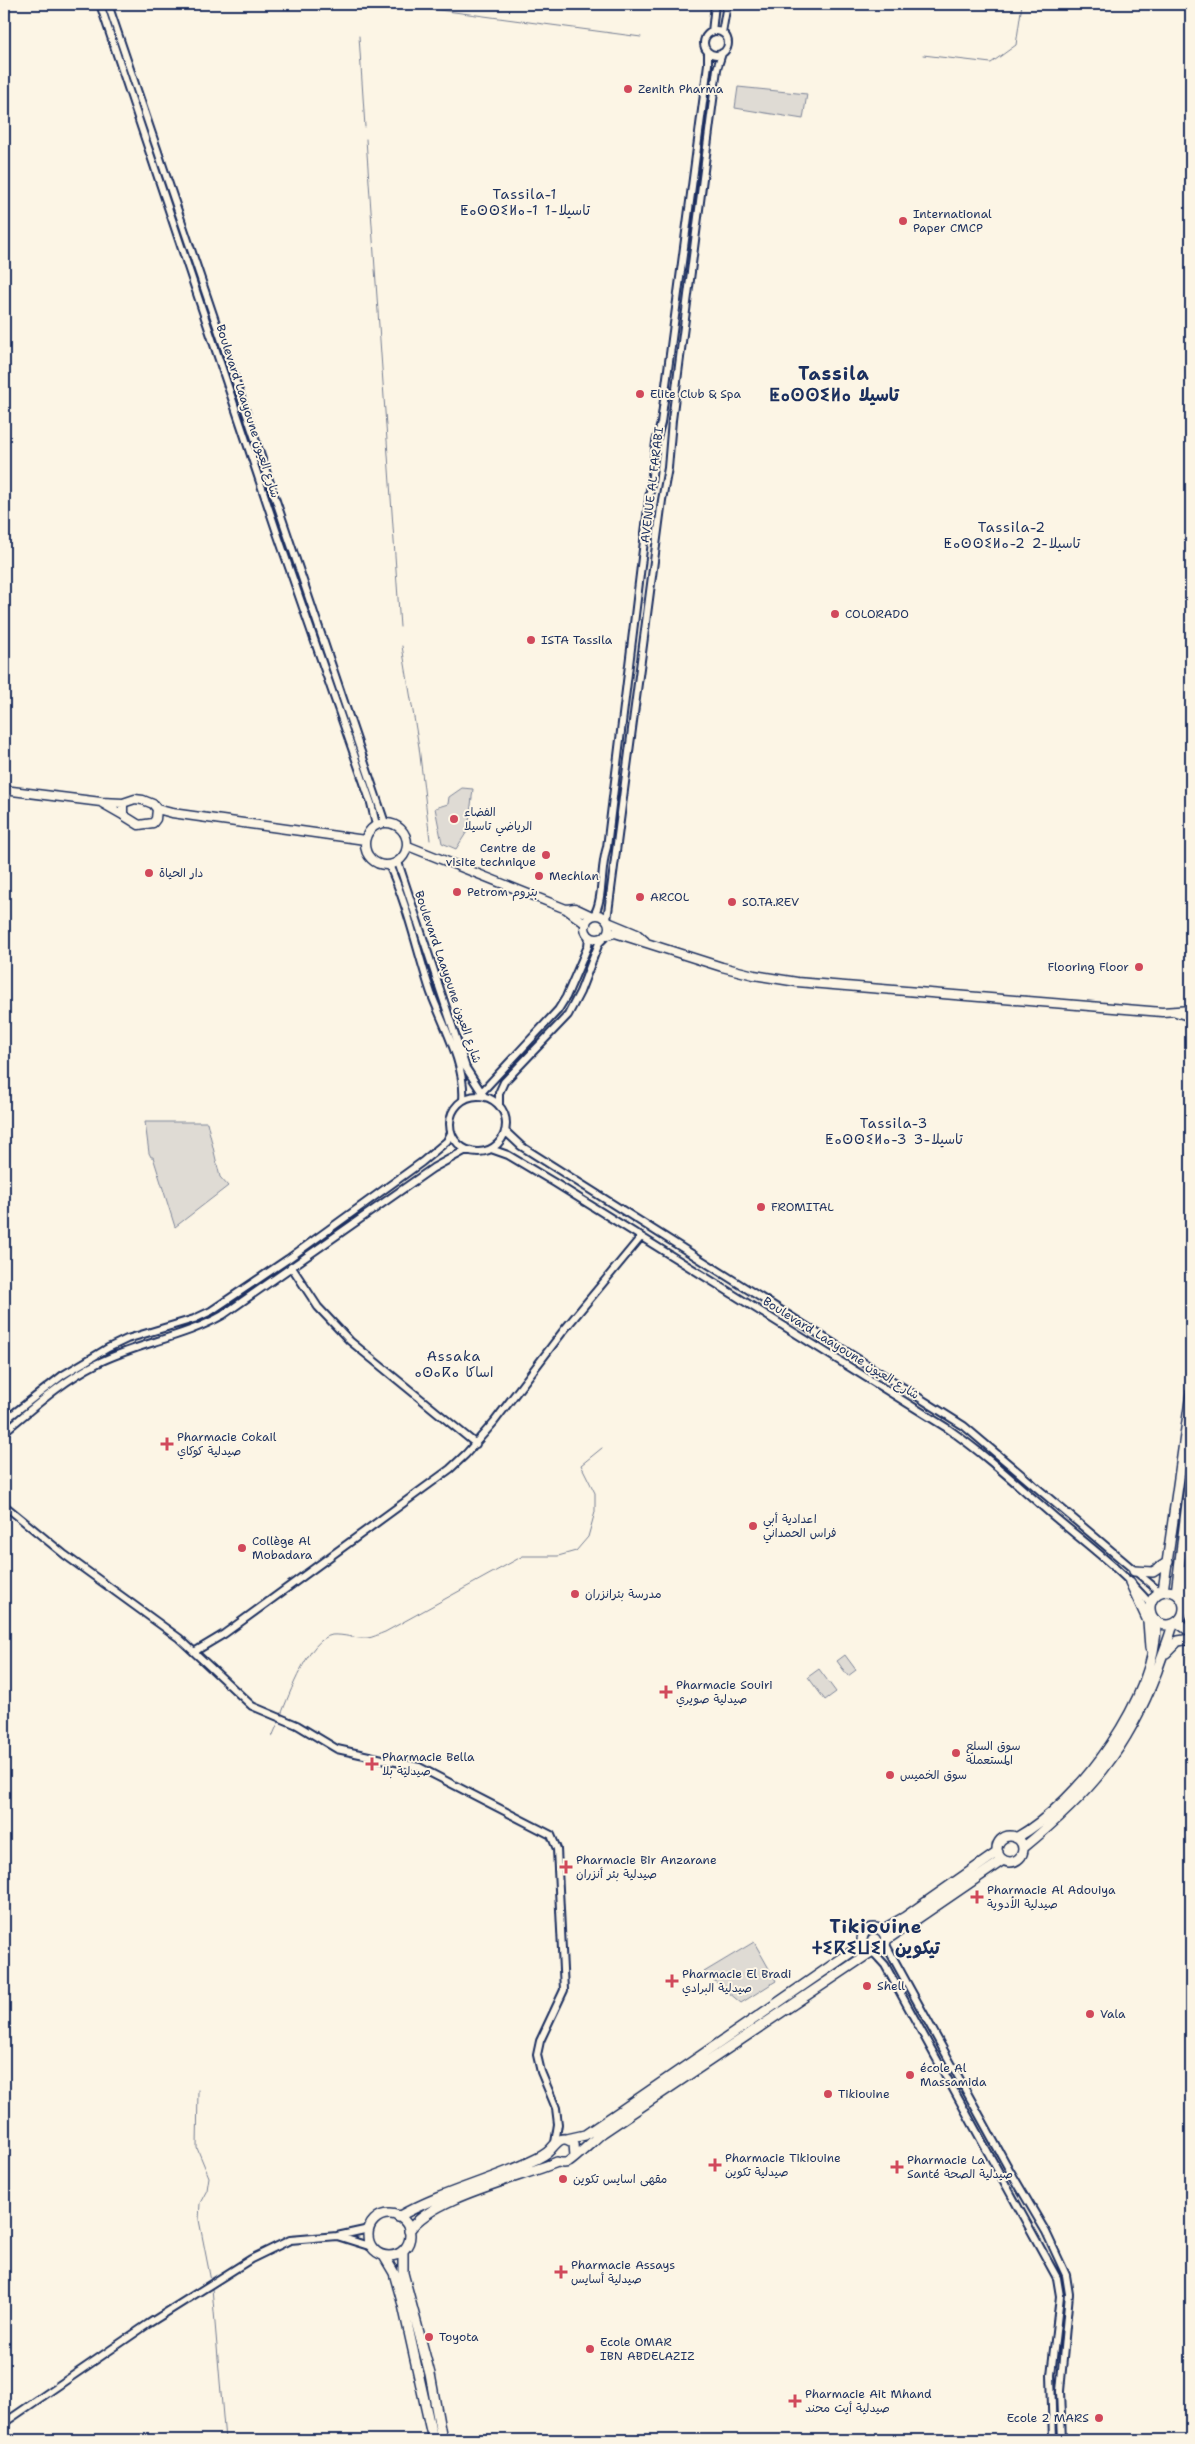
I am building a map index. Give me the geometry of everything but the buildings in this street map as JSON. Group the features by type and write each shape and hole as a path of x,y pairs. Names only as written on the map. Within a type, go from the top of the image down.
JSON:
{"highway":[{"path":"1162,1592 1168,1562 1191,1393"},
{"path":"1016,1838 1049,1816 1103,1757 1122,1727 1175,1623 1188,1613 1176,1593 1191,1471"},
{"path":"1180,1552 1185,1590 1191,1603"},
{"path":"1134,1571 1153,1572 1168,1562"},
{"path":"1130,1582 1148,1621 1155,1661"},
{"path":"1176,1593 1162,1592 1156,1595 1150,1605 1151,1614 1161,1624 1175,1623 1191,1632"},
{"path":"1023,1848 1016,1838 1010,1836 1003,1838 998,1845 1000,1856 1010,1862 1016,1861 1022,1854 1023,1848 1072,1806 1110,1761 1137,1719 1155,1661 1156,1621"},
{"path":"1155,1661 1175,1644 1185,1639 1191,1639"},
{"path":"863,1944 863,1936 868,1930 875,1928 882,1930 1000,1856"},
{"path":"409,2231 414,2224 439,2206 557,2162 568,2162 620,2121 873,1952 882,1950 886,1942 1000,1856"},
{"path":"882,1930 886,1942"},
{"path":"863,1944 873,1952"},
{"path":"398,2217 435,2198 523,2165 566,2139 585,2135 863,1944"},
{"path":"566,2139 574,2144 575,2156"},
{"path":"553,2146 552,2154 557,2162"},
{"path":"433,2440 394,2272 384,2256 372,2247 368,2238 369,2229 377,2218 391,2214 403,2220 409,2231 410,2238 403,2251 403,2273 430,2374 442,2440"},
{"path":"384,2256 394,2255 403,2251"}],"main road":[{"path":"4,790 101,802 123,803 135,799 143,800 154,804 157,809 156,819"},
{"path":"101,802 135,824 144,826 149,825 156,819 179,814"},
{"path":"123,803 123,815"},
{"path":"157,809 179,814 365,840"},
{"path":"385,823 399,827 406,837 408,846 403,858 389,865 373,860 366,851 365,840 367,834 376,825 385,823"},
{"path":"408,846 566,908 586,924"},
{"path":"566,908 575,908 593,916 603,916 608,921 637,934 645,941 722,967 754,975 797,982 1176,1012 1191,1010"},
{"path":"593,916 586,924 586,932 596,939 615,933 639,942 645,941"},
{"path":"605,936 610,928 608,921"},
{"path":"1176,1012 1191,1017"}],"street":[{"name":"Boulevard Laayoune شارع العيون","path":"100,4 276,530 371,803 376,825"},
{"name":"Boulevard Laayoune شارع العيون","path":"108,4 385,823"},
{"path":"714,4 712,32 704,39 708,52 716,55 722,53 728,42 722,33 726,4"},
{"path":"712,32 722,33"},
{"name":"AVENUE AL FARABI","path":"593,916 599,906 600,877 607,847 625,692 649,516 655,448 661,423 708,64 708,52"},
{"name":"AVENUE AL FARABI","path":"608,921 662,500 668,468 672,420 716,78 722,53"},
{"name":"Boulevard Laayoune شارع العيون","path":"398,862 466,1068 481,1095"},
{"name":"Boulevard Laayoune شارع العيون","path":"389,865 407,913 432,994 460,1070 464,1087 463,1100"},
{"path":"4,1421 77,1365 127,1339 200,1317 288,1259 448,1141 451,1133 451,1114 463,1100 481,1095 561,1006 588,946 590,936"},
{"path":"451,1133 457,1143 466,1150 479,1152 491,1149 501,1142 505,1131 506,1118 499,1105 499,1092 504,1082 572,1009 600,943 605,936"},
{"path":"481,1095 499,1105"},
{"name":"Boulevard Laayoune شارع العيون","path":"505,1131 521,1146 964,1426 1134,1571 1162,1592"},
{"name":"Boulevard Laayoune شارع العيون","path":"491,1149 508,1155 642,1237 955,1434 995,1465 1130,1582 1150,1605"},
{"path":"4,1432 62,1386 96,1364 151,1342 202,1327 292,1268 433,1168 466,1150"},
{"path":"194,1652 224,1634 453,1466 476,1444 531,1371 642,1237"},
{"path":"288,1259 318,1307 350,1341 476,1444"},
{"path":"4,1505 48,1541 179,1638 252,1706 287,1720 337,1749 419,1767 480,1800 544,1830 553,1838 556,1845 561,1914 564,1990 540,2042 537,2056 540,2072 554,2103 558,2124 566,2139"},
{"path":"886,1942 1004,2162 1046,2232 1066,2274 1069,2294 1060,2391 1062,2440"},
{"path":"873,1952 885,1965 1057,2278 1060,2296 1051,2376 1053,2440"},
{"path":"553,2146 558,2124"},
{"path":"4,2424 223,2275 282,2243 298,2238 337,2236 369,2229"},
{"path":"337,2236 372,2247"}],"shaded area":[{"path":"738,87 807,94 803,119 735,108"},
{"name":"الفضاء الرياضي تاسيلا","path":"462,788 473,789 468,830 456,849 442,843 435,808 448,804 449,797"},
{"path":"145,1122 207,1122 220,1177 228,1186 175,1227 153,1157 149,1153"},
{"path":"845,1655 856,1670 848,1676 837,1661"},
{"path":"819,1669 836,1692 825,1700 808,1677"},
{"path":"754,1942 776,1981 741,2003 704,1972"}],"waterway":[{"path":"923,55 991,63 1016,45 1022,4"},
{"path":"409,6 641,37"},
{"path":"359,36 365,127"},
{"path":"366,139 400,627"},
{"path":"402,646 419,747 430,840"},
{"path":"281,1715 301,1669 315,1646 324,1639 332,1635 373,1637 523,1556 558,1556 576,1551 588,1537 595,1512 595,1493 581,1465 602,1448"},
{"path":"272,1737 279,1721"},
{"path":"198,2090 197,2148 209,2177 207,2190 200,2203 199,2220 211,2281"},
{"path":"212,2288 225,2440"}],"place":[{"name":"Zenith Pharma","path":"628,89"},
{"name":"International Paper CMCP","path":"903,221"},
{"name":"Elite Club & Spa","path":"640,394"},
{"name":"COLORADO","path":"835,614"},
{"name":"ISTA Tassila","path":"531,640"},
{"name":"الفضاء الرياضي تاسيلا","path":"454,819"},
{"name":"Centre de visite technique","path":"546,855"},
{"name":"دار الحياة","path":"149,873"},
{"name":"Mechlan","path":"539,876"},
{"name":"Petrom بتروم","path":"457,892"},
{"name":"ARCOL","path":"640,897"},
{"name":"SO.TA.REV","path":"732,902"},
{"name":"Flooring Floor","path":"1139,967"},
{"name":"FROMITAL","path":"761,1207"},
{"name":"Pharmacie Cokail صيدلية كوكاي","path":"167,1444"},
{"name":"اعدادية أبي فراس الحمداني","path":"753,1526"},
{"name":"Collège Al Mobadara","path":"242,1548"},
{"name":"مدرسة بئرانزران","path":"575,1594"},
{"name":"Pharmacie Souiri صيدلية صويري","path":"666,1692"},
{"name":"سوق السلع المستعملة","path":"956,1753"},
{"name":"Pharmacie Bella صيدلية بلا","path":"372,1764"},
{"name":"سوق الخميس","path":"890,1775"},
{"name":"Pharmacie Bir Anzarane صيدلية بئر أنزران","path":"566,1867"},
{"name":"Pharmacie Al Adouiya صيدلية الأدوية","path":"977,1897"},
{"name":"Pharmacie El Bradi صيدلية البرادي","path":"672,1981"},
{"name":"Shell","path":"867,1986"},
{"name":"Vala","path":"1090,2014"},
{"name":"école Al Massamida","path":"910,2075"},
{"name":"Tikiouine","path":"828,2094"},
{"name":"Pharmacie Tikiouine صيدلية تكوين","path":"715,2165"},
{"name":"Pharmacie La Santé صيدلية الصحة","path":"897,2167"},
{"name":"مقهى اسايس تكوين","path":"563,2179"},
{"name":"Pharmacie Assays صيدلية أسايس","path":"561,2272"},
{"name":"Toyota","path":"429,2337"},
{"name":"Ecole OMAR IBN ABDELAZIZ","path":"590,2349"},
{"name":"Pharmacie Ait Mhand صيدلية أيت محند","path":"795,2401"},
{"name":"Ecole 2 MARS","path":"1099,2418"}],"district":[{"name":"Tassila-1 ⵟⴰⵙⵙⵉⵍⴰ-1 1-تاسيلا","path":"525,202"},
{"name":"Tassila ⵟⴰⵙⵙⵉⵍⴰ تاسيلا","path":"834,384"},
{"name":"Tassila-2 ⵟⴰⵙⵙⵉⵍⴰ-2 2-تاسيلا","path":"1012,536"},
{"name":"Tassila-3 ⵟⴰⵙⵙⵉⵍⴰ-3 3-تاسيلا","path":"894,1132"},
{"name":"Assaka ⴰⵙⴰⴽⴰ اساكا","path":"454,1364"},
{"name":"Tikiouine ⵜⵉⴽⵉⵡⵉⵏ تيكوين","path":"876,1937"}]}
